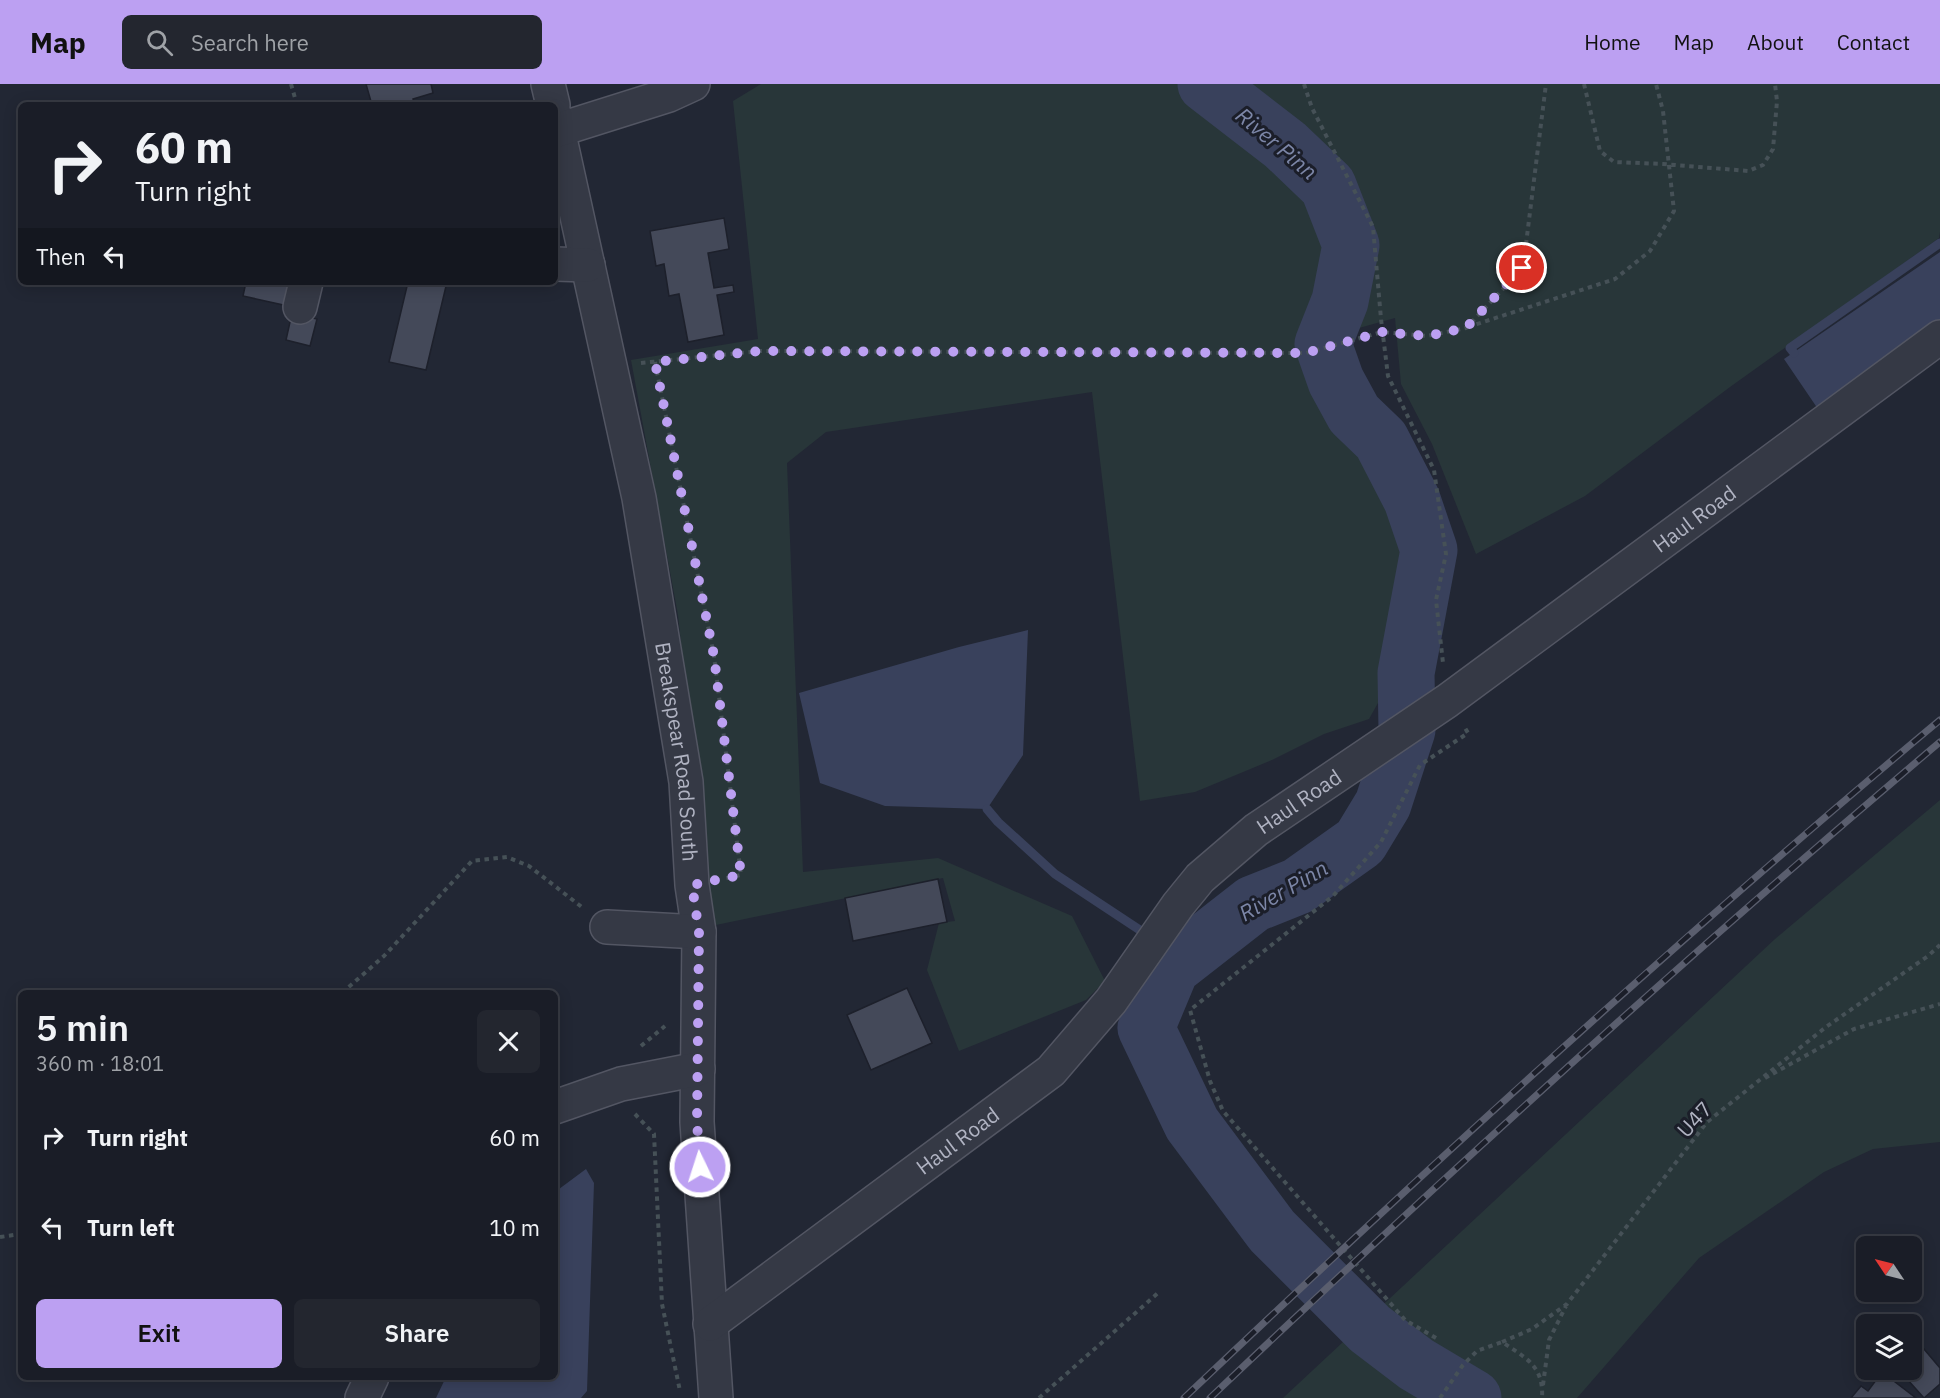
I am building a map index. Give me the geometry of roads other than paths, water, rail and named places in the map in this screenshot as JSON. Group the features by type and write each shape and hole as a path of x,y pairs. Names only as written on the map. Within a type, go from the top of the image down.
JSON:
{"street":[{"name":"Breakspear Road South","path":"548,84 552,102"},
{"path":"558,116 669,95 693,84"},
{"name":"Breakspear Road South","path":"558,130 641,509 686,782 692,885 699,932 697,1122 716,1398"},
{"path":"558,264 588,265"},
{"name":"Haul Road","path":"710,1324 1051,1071 1111,1001 1178,905 1200,878 1256,830 1414,724 1940,337"},
{"path":"607,927 699,932"},
{"path":"558,1106 621,1084 698,1069"},
{"path":"362,1398 371,1380"}],"water":[{"path":"1940,252 1940,329 1820,412 1784,359"},
{"path":"1028,630 1023,755 987,809 885,806 820,783 799,693 959,647"},
{"path":"586,1169 594,1183 587,1391 581,1398 436,1398 445,1380 558,1380 558,1190"}],"waterway":[{"name":"River Pinn","path":"1206,84 1285,145 1328,186 1351,245 1340,301 1323,344 1336,381 1354,414 1381,440 1412,500 1429,550 1406,673 1407,730 1383,804 1360,842 1298,886 1253,904 1171,968 1146,1028 1192,1124 1272,1231 1370,1329 1416,1364 1473,1398"},
{"path":"1794,353 1790,348 1940,243"},
{"path":"987,809 1055,874 1164,946 1171,968"}],"railway":[{"path":"1184,1398 1369,1224 1651,968 1940,720"},
{"path":"1210,1398 1570,1065 1940,742"}]}
